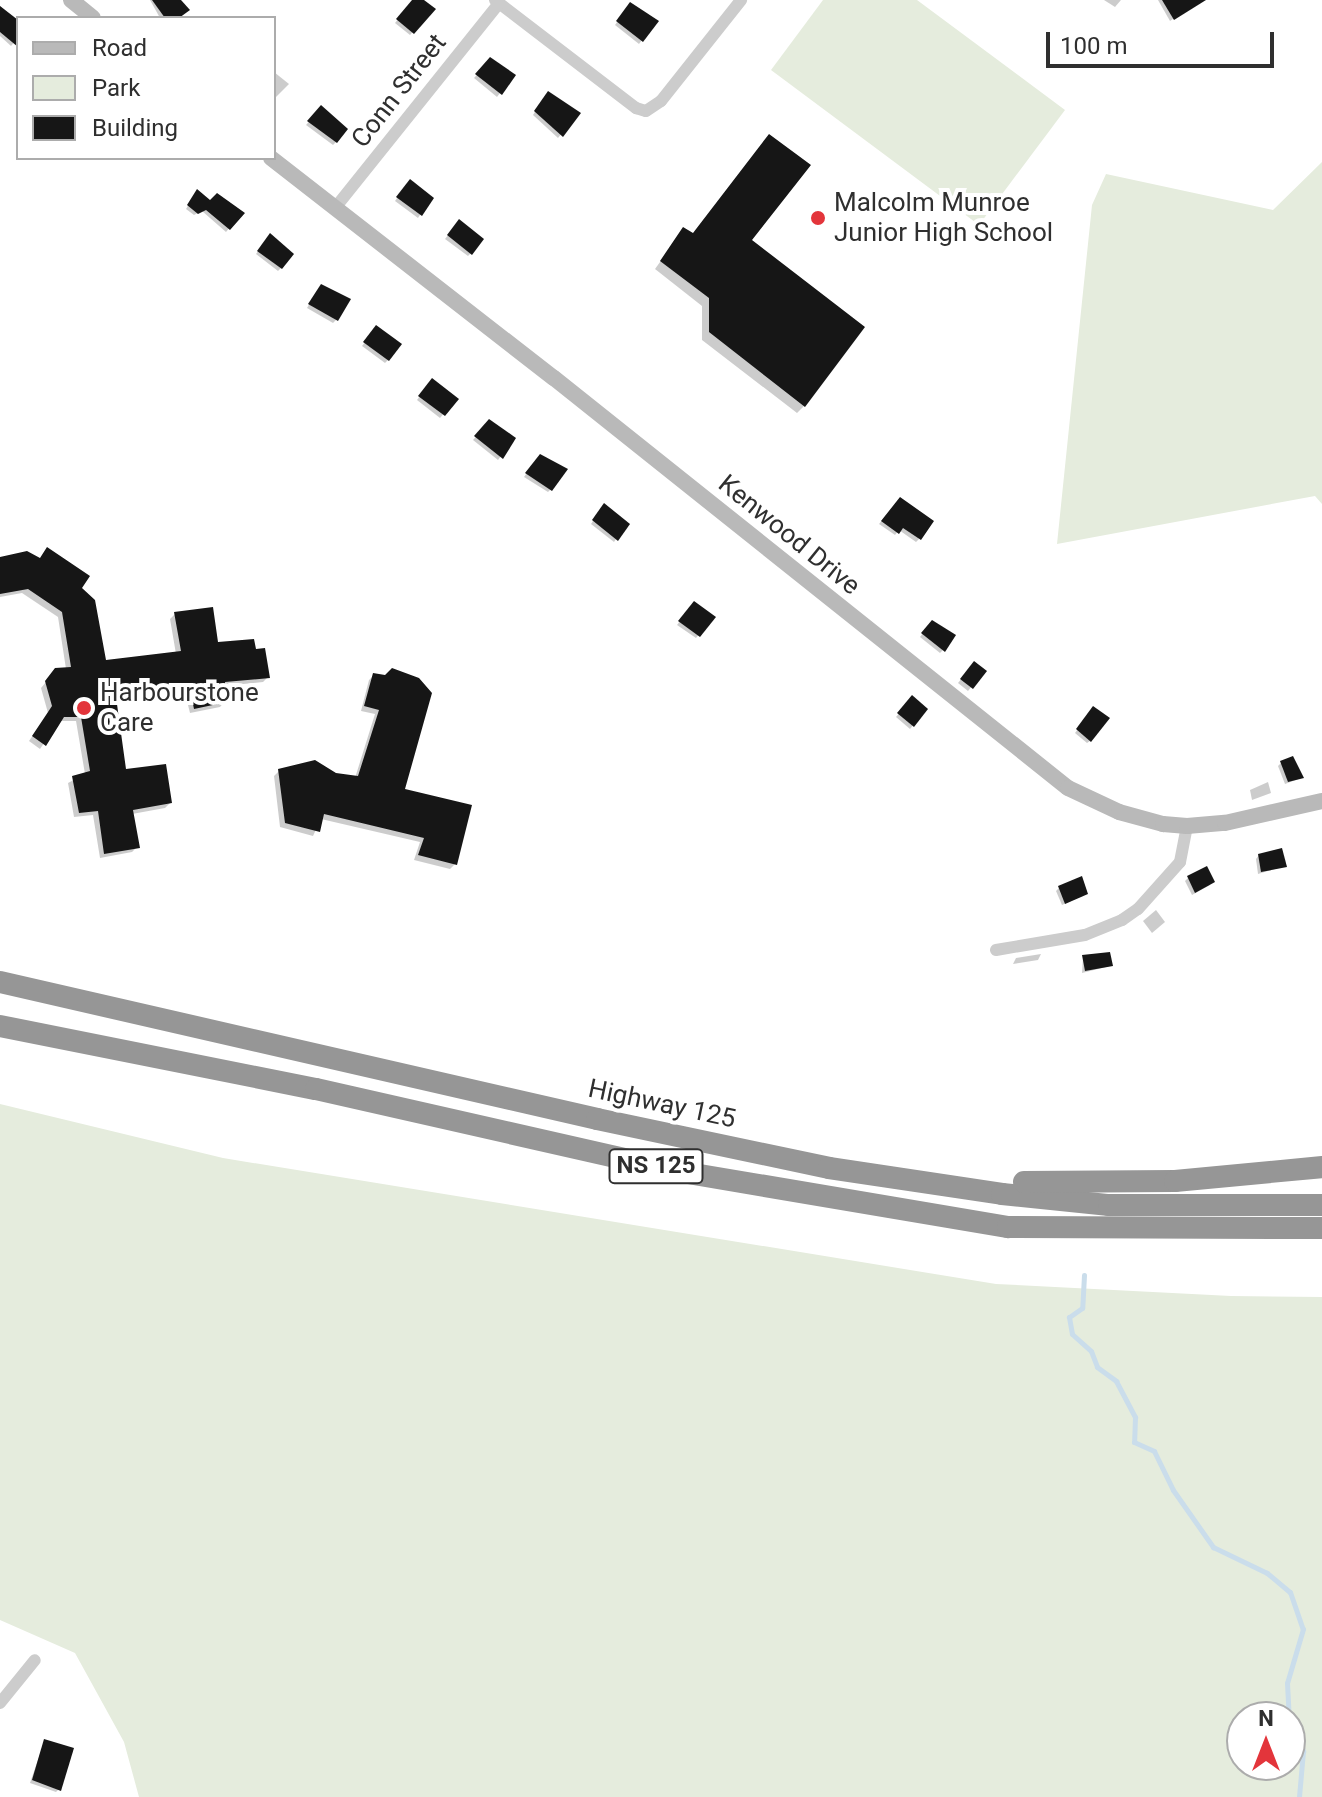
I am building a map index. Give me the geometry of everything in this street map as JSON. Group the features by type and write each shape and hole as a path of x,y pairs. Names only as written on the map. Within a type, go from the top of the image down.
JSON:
{"highway":[{"name":"Highway 125","path":"0,982 597,1119 829,1168 988,1192 1109,1205 1322,1205"},
{"name":"NS 125","path":"0,1026 316,1089 682,1172 1008,1227 1322,1228"},
{"path":"829,1168 1086,1184 1228,1177 1322,1167"}],"street":[{"path":"71,0 91,16"},
{"path":"497,1 636,108 652,110 741,0"},
{"name":"Conn Street","path":"335,208 497,1"},
{"name":"Kenwood Drive","path":"274,160 554,378 1068,788 1119,812 1163,824 1187,826 1225,823 1322,801"},
{"path":"996,950 1085,935 1122,920 1138,909 1180,862 1187,826"},
{"path":"0,1703 35,1660"}],"green space":[{"path":"823,0 917,0 1065,110 979,225 771,70"},
{"path":"1322,162 1322,504 1315,496 1057,544 1092,205 1106,174 1273,210"},
{"path":"0,1104 223,1158 996,1284 1231,1296 1322,1297 1322,1797 139,1797 124,1742 75,1653 0,1620"}],"building":[{"path":"152,0 181,0 190,10 182,16 164,16"},
{"path":"412,0 424,0 436,9 414,34 396,19"},
{"path":"1162,0 1206,0 1174,20"},
{"path":"630,2 659,21 643,42 616,21"},
{"path":"0,6 16,18 16,45 0,32"},
{"path":"490,57 516,75 502,95 475,74"},
{"path":"548,91 581,113 563,137 534,111"},
{"path":"321,105 348,129 337,143 307,121"},
{"name":"Malcolm Munroe Junior High School","path":"769,134 811,165 752,240 865,327 805,407 709,332 709,298 660,261 683,227 693,233"},
{"path":"410,179 434,198 422,216 396,197"},
{"path":"197,189 210,200 217,193 245,213 230,230 206,210 198,214 187,205"},
{"path":"459,219 484,239 472,255 447,235"},
{"path":"270,233 294,254 282,269 257,251"},
{"path":"321,284 351,299 338,321 308,304"},
{"path":"376,325 402,344 389,361 363,342"},
{"path":"432,378 459,399 445,416 418,396"},
{"path":"489,419 516,438 503,459 474,436"},
{"path":"540,454 568,469 552,491 525,473"},
{"path":"900,497 934,521 921,540 903,528 899,534 881,521"},
{"path":"604,503 630,524 618,541 592,520"},
{"name":"Harbourstone Care","path":"47,547 90,576 82,588 95,600 106,660 181,651 174,612 213,607 218,642 254,639 256,649 265,648 270,678 225,682 227,702 194,709 189,685 116,697 126,769 166,764 172,803 133,810 140,848 104,854 98,811 79,813 72,776 90,771 81,717 64,717 46,746 32,736 52,706 45,681 55,668 71,667 62,612 28,589 0,594 0,557 27,551 40,558"},
{"path":"694,601 716,617 700,637 678,621"},
{"path":"932,620 956,635 945,652 921,633"},
{"path":"974,661 987,671 973,689 960,679"},
{"path":"392,668 419,678 432,693 405,789 472,805 457,865 418,855 424,838 324,814 320,832 285,823 278,769 315,760 336,773 358,776 379,710 364,706 373,673 385,675"},
{"path":"912,695 928,709 914,727 897,713"},
{"path":"1093,706 1110,718 1091,742 1076,729"},
{"path":"1293,756 1304,778 1288,782 1280,761"},
{"path":"1282,848 1287,867 1261,872 1258,854"},
{"path":"1207,866 1215,882 1195,893 1187,876"},
{"path":"1082,876 1088,894 1065,904 1058,886"},
{"path":"1110,952 1113,966 1085,971 1082,955"},
{"path":"44,1739 74,1748 61,1791 32,1780"}],"waterway":[{"path":"1084,1275 1082,1308 1069,1317 1072,1334 1091,1351 1097,1367 1116,1381 1135,1417 1134,1442 1154,1451 1173,1490 1213,1547 1267,1573 1290,1592 1303,1629 1287,1683 1288,1701"},
{"path":"1299,1797 1300,1781"}],"place":[{"name":"Malcolm Munroe Junior High School","path":"818,218"},
{"name":"Harbourstone Care","path":"84,708"}]}
